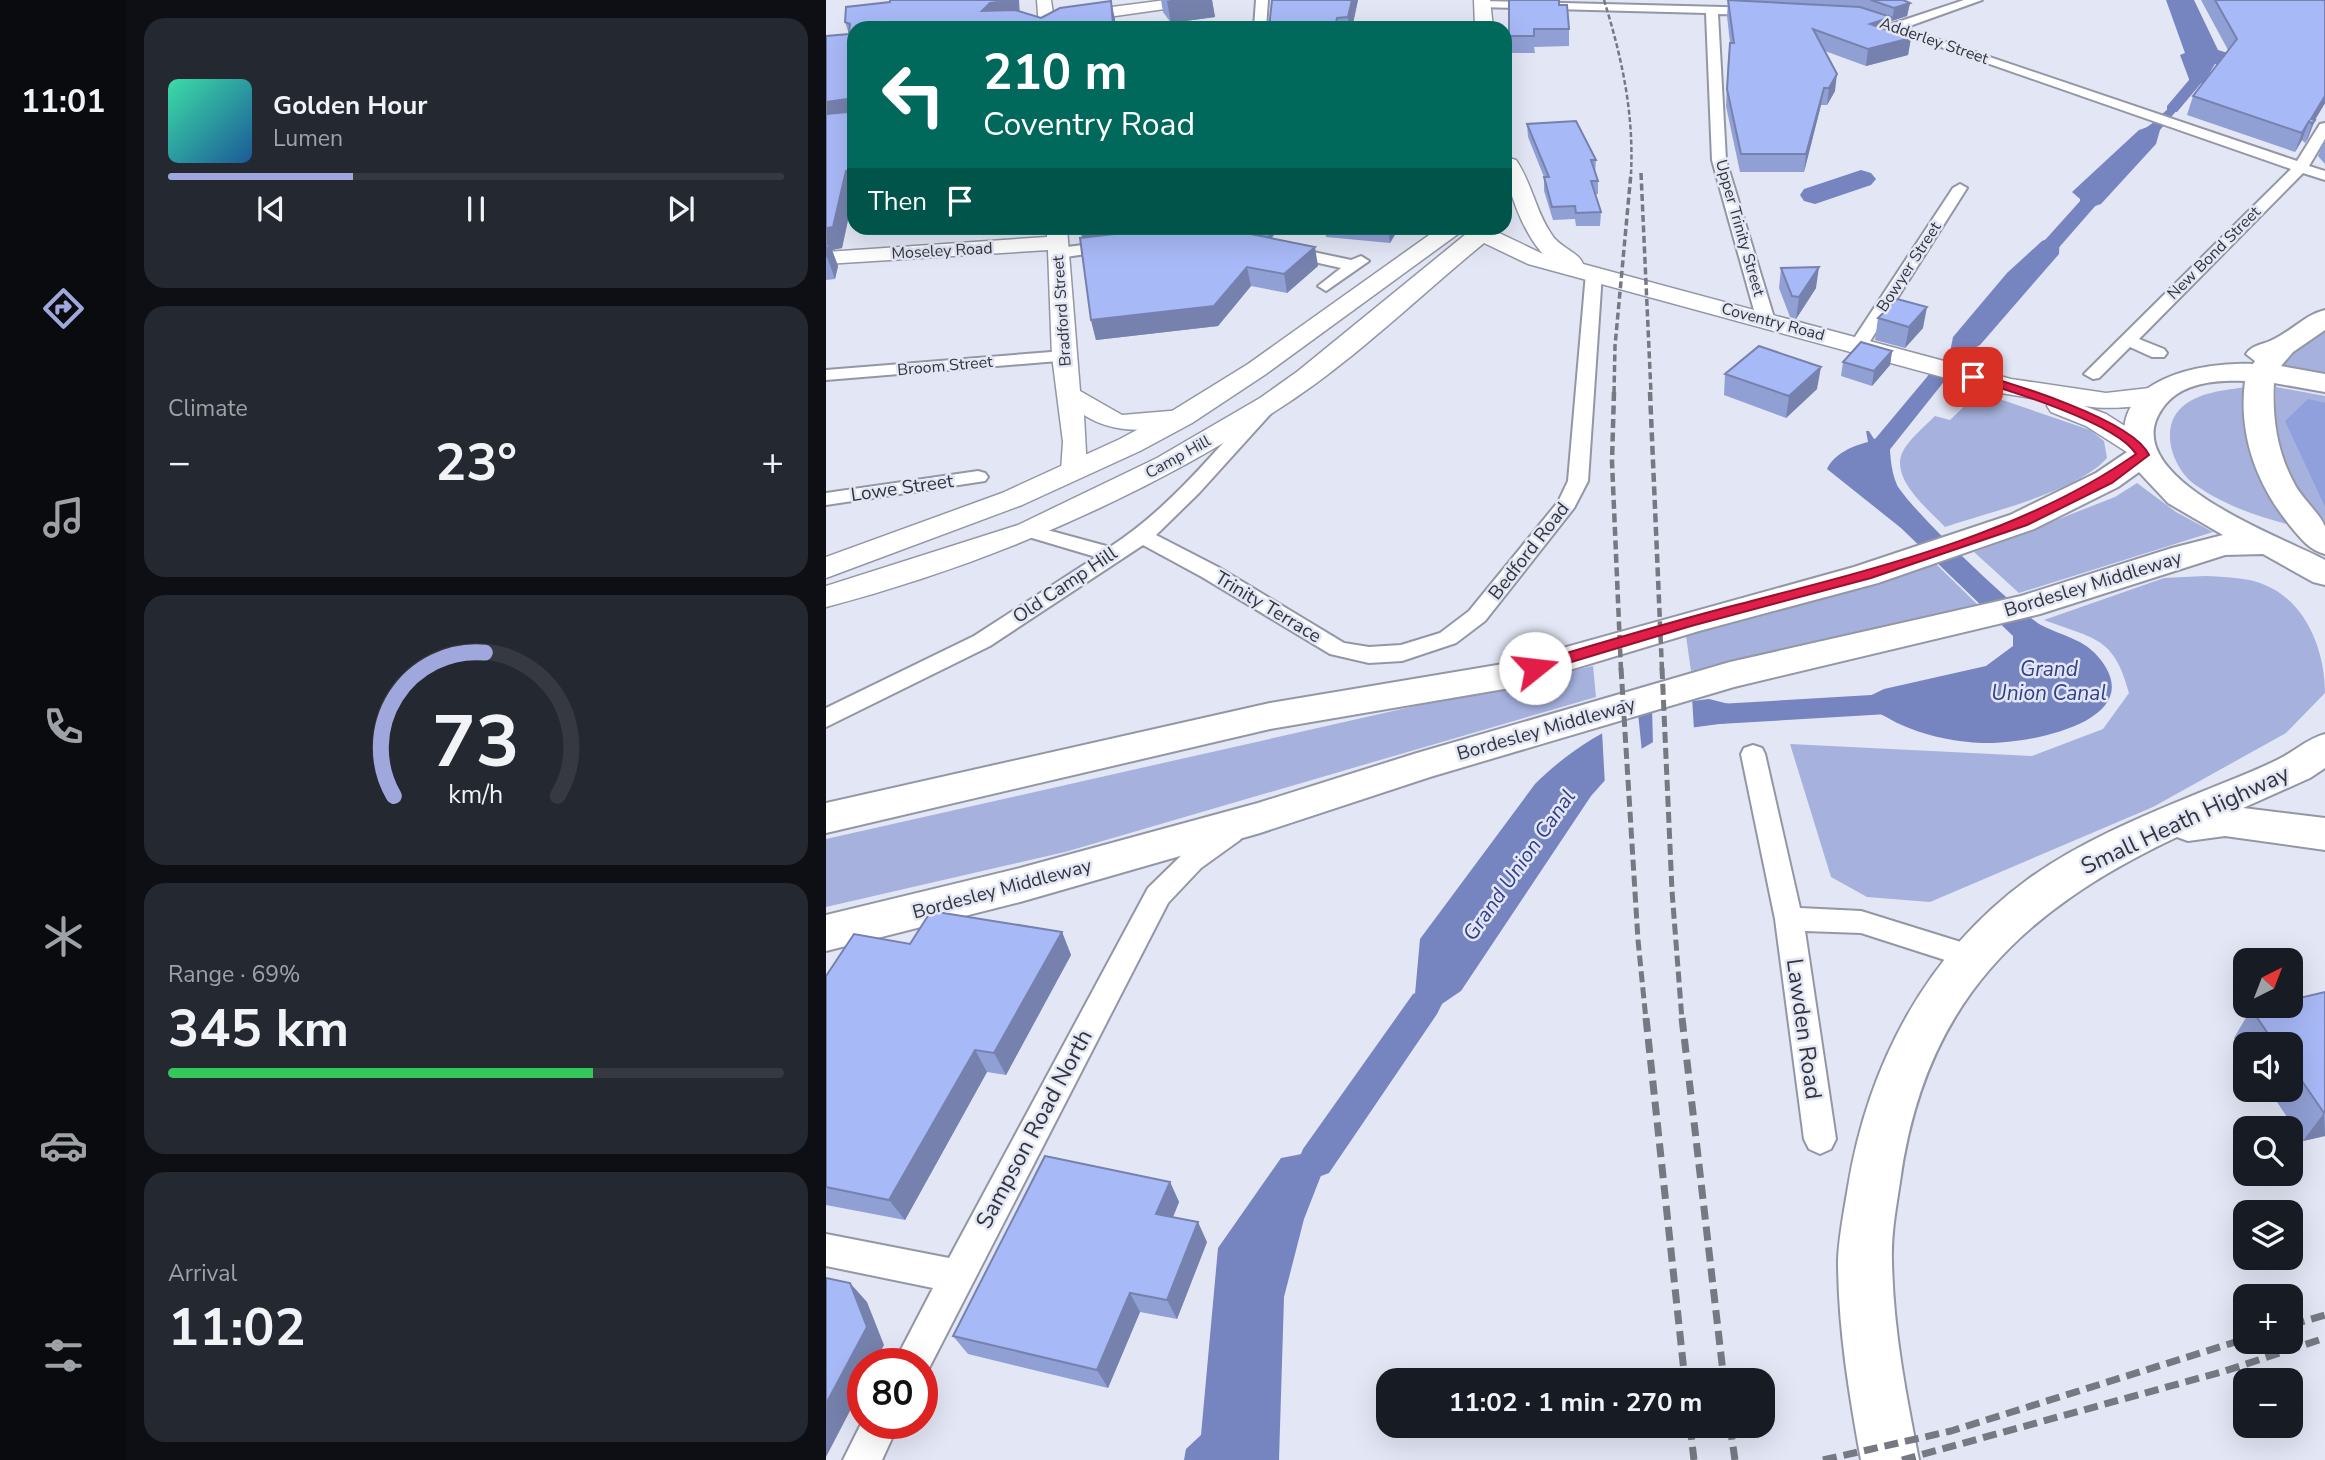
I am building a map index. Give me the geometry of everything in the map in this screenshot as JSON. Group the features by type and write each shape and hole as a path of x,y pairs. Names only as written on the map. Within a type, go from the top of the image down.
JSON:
{"highway":[{"path":"2325,318 2283,346 2158,395 2141,414 2138,424 2141,452 2154,473 2187,502 2325,575"},
{"path":"2283,346 2261,373 2258,422 2262,449 2284,495 2308,529 2325,544"},
{"path":"2206,374 2261,373 2325,383"},
{"path":"826,818 1270,716 1510,675 1686,623 1866,575 2022,522 2107,480 2141,452"},
{"path":"2269,544 2325,551"},
{"name":"Bordesley Middleway","path":"826,933 1020,885 1259,818 1417,767 1730,675 2028,606 2183,555 2225,545 2269,544"},
{"name":"Small Heath Highway","path":"1890,1460 1872,1370 1865,1259 1874,1168 1889,1102 1919,1032 1970,956 2001,924 2088,863 2295,768 2325,748"},
{"path":"2162,828 2225,821 2325,834"}],"main road":[{"path":"1483,2 1484,21"},
{"path":"1512,167 1521,181 1540,240 1550,250 1594,273"},
{"name":"Camp Hill","path":"826,568 958,521 1074,471 1182,417 1258,369 1443,235"},
{"name":"Camp Hill","path":"826,597 1029,531 1105,496 1269,404 1451,260 1474,235"},
{"name":"Coventry Road","path":"1492,235 1536,258"},
{"name":"Coventry Road","path":"1451,260 1495,252 1536,258 2010,387 2095,420 2141,452"},
{"name":"Coventry Road","path":"2010,387 2106,401 2158,395"},
{"path":"1074,471 1105,496"}],"street":[{"path":"1044,0 1047,21"},
{"path":"1066,21 1200,0"},
{"path":"1260,21 1262,0"},
{"path":"1894,27 1976,0"},
{"path":"1483,2 1767,11"},
{"path":"1907,5 1920,17"},
{"name":"Upper Trinity Street","path":"1712,9 1719,160 1766,321"},
{"name":"Adderley Street","path":"1841,13 1894,27 2325,176"},
{"name":"New Bond Street","path":"2093,374 2301,167 2325,127"},
{"name":"Bowyer Street","path":"1858,346 1960,188"},
{"path":"1058,241 1126,245"},
{"name":"Bradford Street","path":"1058,241 1064,356 1075,442 1074,471"},
{"name":"Moseley Road","path":"826,258 1058,241"},
{"path":"1269,248 1359,262 1326,286"},
{"name":"Bedford Road","path":"1402,653 1448,638 1477,616 1567,504 1578,481 1594,273"},
{"path":"2127,340 2158,353"},
{"name":"Broom Street","path":"826,375 1064,356"},
{"name":"Bradford Street","path":"1069,394 1099,417 1126,424 1182,417"},
{"name":"Old Camp Hill","path":"826,718 982,641 1110,554 1142,536 1192,489 1269,404"},
{"name":"Lowe Street","path":"826,499 978,477"},
{"path":"1029,531 1110,554"},
{"name":"Trinity Terrace","path":"1142,536 1210,572 1338,649 1369,655 1402,653"},
{"name":"Lawden Road","path":"1753,754 1789,919 1820,1139"},
{"name":"Sampson Road North","path":"920,1348 1157,896 1185,863 1207,846 1259,818"},
{"path":"1789,919 1861,922 1970,956"},
{"path":"826,1250 957,1276"},
{"path":"862,1460 873,1439"}],"shaded area":[{"path":"2325,326 2325,375 2280,364 2293,348"},
{"path":"2247,387 2293,526 2242,509 2206,492 2187,477 2171,448 2171,426 2181,408 2203,395"},
{"path":"2276,387 2325,396 2325,529 2285,471 2274,437"},
{"path":"1979,392 2090,430 2104,441 2107,458 2093,470 2054,491 1945,527 1913,494 1907,484 1900,463 1902,453 1912,438 1935,416 1950,420"},
{"path":"2308,399 2325,403 2325,507 2285,421"},
{"path":"2137,483 2176,512 2213,532 2019,593 1974,552 2115,497"},
{"path":"1935,563 1980,607 1691,671 1686,636"},
{"path":"2205,576 2243,579 2265,585 2292,603 2310,629 2321,660 2325,693 2286,733 2153,807 1930,902 1867,897 1831,877 1790,744 2032,756 2103,729 2129,693 2116,660 2100,642 2044,620 2164,578"},
{"path":"1593,666 1596,697 1065,852 826,907 826,839"}],"water":[{"path":"2166,0 2194,0 2218,50 2228,53 2223,66 2215,64 2204,82 2192,87 2180,55 2185,53"},
{"path":"2177,104 2178,109 2160,130 2156,144 2101,204 2080,211 2080,199 2072,192 2139,130"},
{"path":"2060,234 2059,254 1980,345 1959,357 1941,381 1919,399 1928,376 1950,352 1953,337 2007,273 2042,241"},
{"name":"Grand Union Canal","path":"1866,431 1869,431 1874,439 1889,433 1897,485 1965,559 2028,616 2041,625 2080,642 2100,659 2111,681 2109,699 2096,714 2076,726 2051,734 2025,740 1982,743 1926,734 1869,709 1851,705 1884,689 1986,666 2013,646 2013,636 1901,528 1827,469 1844,451 1868,442"},
{"path":"1709,699 1757,711 1727,723 1674,730 1624,759 1591,796 1461,991 1430,1012 1404,1036 1414,1005 1420,939 1535,784 1573,752 1615,726 1661,708"},
{"path":"1338,1132 1304,1219 1284,1297 1279,1460 1184,1460 1186,1449 1201,1435 1218,1248 1281,1158 1307,1153"}],"pier":[{"path":"1692,697 1694,730 1675,733 1653,745 1652,707"},
{"path":"1638,713 1642,752 1627,762 1605,786 1602,731"}],"building":[{"path":"1013,0 990,3 982,11 1015,10 1041,18 1060,8 1111,1 1113,21 845,22 846,7 890,2"},
{"path":"1272,0 1352,0 1348,17 1337,18 1336,21 1270,21"},
{"path":"1509,0 1559,0 1559,5 1567,5 1569,29 1534,29 1534,36 1512,36 1512,21 1509,21"},
{"path":"1728,0 1860,7 1891,17 1870,24 1911,38 1868,49 1813,29 1837,74 1829,88 1824,88 1806,154 1741,154 1727,89 1730,43 1734,43"},
{"path":"1871,0 1903,0 1910,3 1894,8"},
{"path":"2215,0 2325,1 2325,96 2311,119 2315,120 2312,124 2309,121 2302,133 2193,96 2237,39"},
{"path":"847,34 847,99 826,102 826,36"},
{"path":"847,112 847,171 833,227 826,228 826,114"},
{"path":"1576,121 1596,160 1591,160 1598,181 1591,181 1601,212 1576,213 1575,206 1552,207 1544,177 1549,177 1527,124"},
{"path":"1106,235 1256,235 1315,247 1284,274 1247,267 1214,306 1091,320 1080,238"},
{"path":"1819,267 1799,297 1792,296 1781,268"},
{"path":"1897,299 1927,307 1909,327 1878,318"},
{"path":"1861,342 1892,351 1874,371 1843,362"},
{"path":"1759,346 1821,367 1789,396 1725,374"},
{"path":"931,911 1062,932 994,1053 975,1050 889,1200 826,1187 826,976 854,934 910,944"},
{"path":"2325,992 2325,1113 2303,1082 2303,1032 2267,1032 2257,1018 2303,1018 2303,997"},
{"path":"1045,1156 1170,1182 1156,1214 1198,1222 1167,1300 1130,1293 1097,1370 953,1336"},
{"path":"826,1278 850,1283 867,1327 856,1348 847,1348 847,1365 826,1404"}],"waterway":[{"name":"Grand Union Canal","path":"2172,109 2196,81 2204,57"},
{"path":"1815,195 1861,179"},
{"name":"Grand Union Canal","path":"2034,264 2105,184"},
{"name":"Grand Union Canal","path":"1868,462 1944,369"},
{"name":"Grand Union Canal","path":"1719,714 1888,704"},
{"name":"Grand Union Canal","path":"1316,1161 1425,1004"}],"railway":[{"path":"1604,0 1629,107 1631,173"},
{"path":"1614,393 1615,346 1631,173"},
{"path":"1641,173 1651,393"},
{"path":"1614,392 1612,462 1621,670"},
{"path":"1650,392 1662,670"},
{"path":"1621,668 1638,940 1646,1020"},
{"path":"1662,668 1672,891 1682,1020"},
{"path":"1646,1018 1684,1368"},
{"path":"1682,1018 1722,1368"},
{"path":"2303,1321 2325,1315"},
{"path":"1902,1460 2225,1371 2325,1338"},
{"path":"1823,1460 1951,1431 2233,1343"},
{"path":"1691,1438 1694,1460"},
{"path":"1732,1438 1735,1460"}],"route":[{"path":"1535,668 1686,623 1866,575 2022,522 2107,480 2143,455 2140,448 2095,420 2010,387 1973,377"}]}
